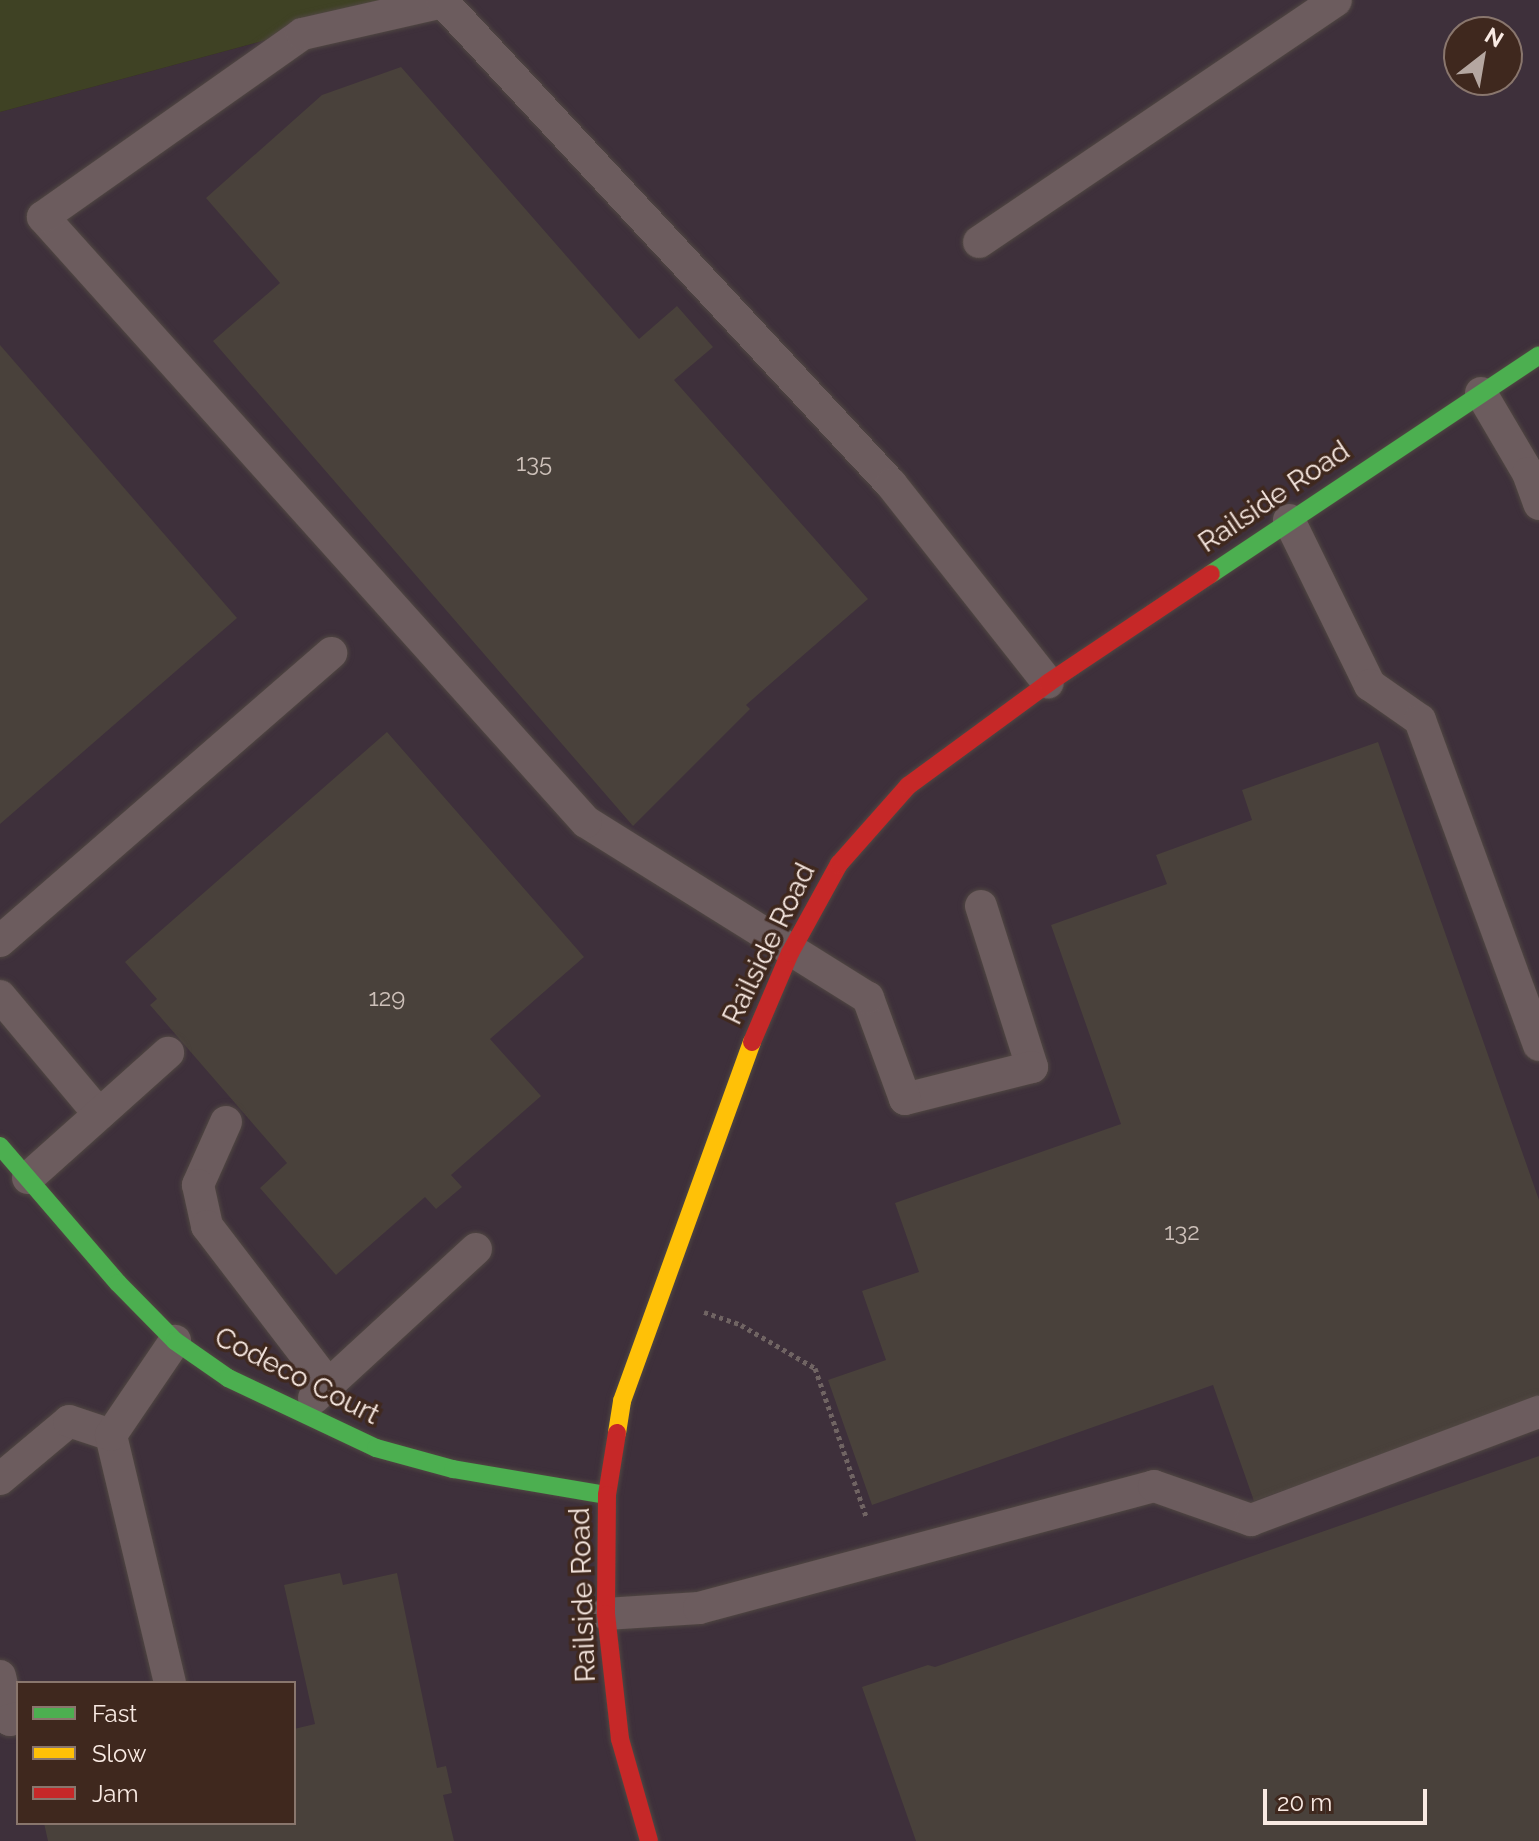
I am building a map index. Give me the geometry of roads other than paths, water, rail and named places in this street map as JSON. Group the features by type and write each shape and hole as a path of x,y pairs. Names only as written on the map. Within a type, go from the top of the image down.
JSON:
{"street":[{"name":"Railside Road","path":"649,1841 620,1739 606,1614 607,1495 622,1401 655,1296 728,1097 790,953 839,864 908,786 1048,683 1539,355"},
{"name":"Codeco Court","path":"0,1146 118,1283 175,1341 228,1378 297,1414 376,1448 453,1469 607,1495"}],"lane":[{"path":"979,242 1336,0"},
{"path":"981,906 1032,1067 905,1099 868,998 790,953 586,822 43,217 302,34 443,2 891,484 1048,683"},
{"path":"1481,393 1528,473 1539,504"},
{"path":"1289,520 1370,685 1420,720 1539,1045"},
{"path":"0,941 331,653"},
{"path":"0,996 99,1114"},
{"path":"28,1178 168,1053"},
{"path":"226,1122 198,1185 207,1226 328,1384"},
{"path":"297,1414 476,1249"},
{"path":"170,1681 111,1435 175,1341"},
{"path":"606,1614 699,1608 1154,1486 1251,1520 1539,1412"},
{"path":"0,1479 69,1421 111,1435"},
{"path":"0,1676 10,1720 16,1718"}]}
